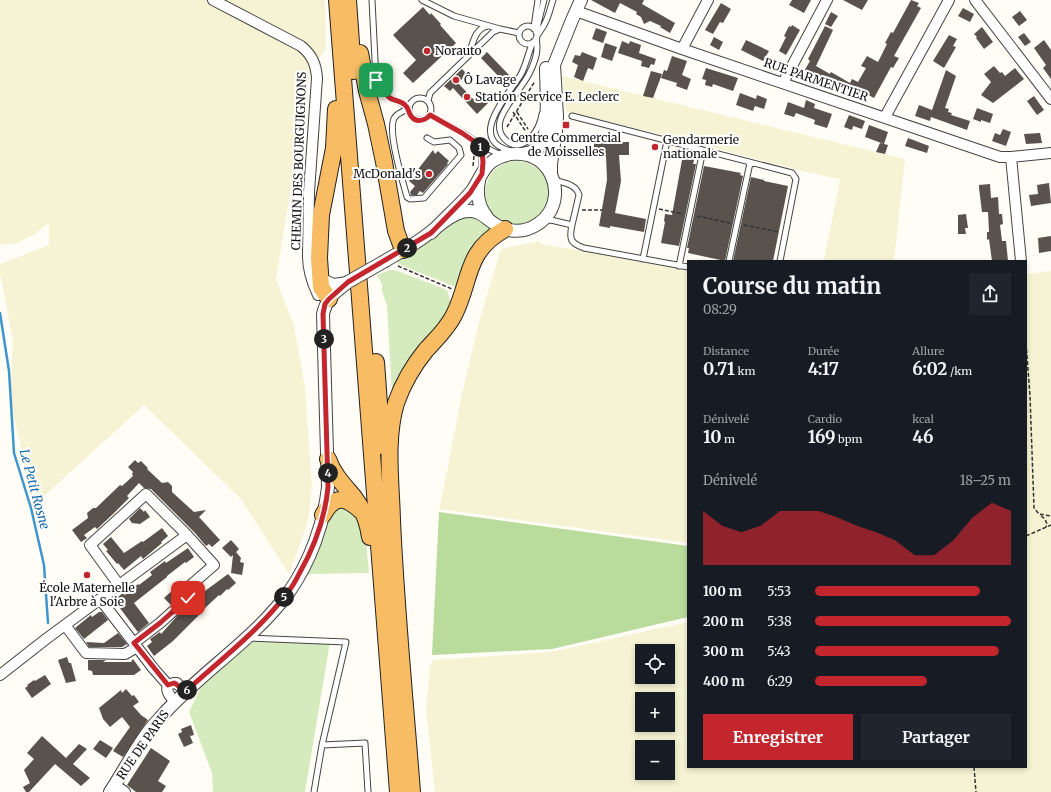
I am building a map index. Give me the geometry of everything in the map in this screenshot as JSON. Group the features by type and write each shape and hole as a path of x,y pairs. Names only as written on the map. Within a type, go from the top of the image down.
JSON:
{"highway":[{"path":"337,0 397,792"},
{"path":"348,0 382,449 395,575 412,792"},
{"path":"356,0 362,68 384,162 396,231 403,250"},
{"path":"327,302 314,273 319,258 321,215 317,193 334,148 336,106 344,93"},
{"path":"395,575 390,442 394,410 399,394 417,360 450,322 456,311 471,266 477,253 492,236 504,229"},
{"path":"328,459 332,470 355,498 366,519 370,539 397,792"},
{"path":"323,515 330,504 335,501 343,500 356,506 366,519"}],"street":[{"name":"CHEMIN DES BOURGUIGNONS","path":"213,0 301,46 314,60 317,78 317,193"},
{"path":"682,49 708,0"},
{"path":"783,83 827,0"},
{"path":"885,118 949,0"},
{"path":"975,0 1051,99"},
{"path":"522,154 536,149 545,137 547,119 546,68 552,53 576,10"},
{"path":"481,176 477,189 477,198 481,209 495,224 504,229 518,231 531,228 542,221 551,211 555,190 551,164 557,116 554,65 576,10"},
{"name":"RUE PARMENTIER","path":"576,10 682,49 1000,157 1051,153"},
{"path":"431,233 470,193 489,165 499,158 510,154 522,154 533,157 540,161 552,178"},
{"path":"1011,157 1021,260"},
{"path":"327,302 348,282 431,233 448,219 461,212 476,212 487,217"},
{"path":"314,273 333,284 348,282"},
{"name":"RUE DE PARIS","path":"117,790 158,720 179,697 246,638 269,615 289,591 309,556 319,530 328,487 323,314 327,302"},
{"path":"65,625 86,653 125,654 188,598 191,585 214,565 187,535 146,494 90,545 119,585"},
{"path":"0,675 43,641 187,535"},
{"path":"100,599 168,685"},
{"path":"168,685 174,683 176,684 179,697"},
{"path":"168,685 166,688 167,692 179,697"}],"lane":[{"path":"372,0 376,80 381,88 391,98 400,102 408,109 411,116 418,120 425,119 430,115 431,107 428,101 422,98 416,98 410,102 408,109 395,116 392,123 394,145 407,197 410,199 424,198 461,155 459,148 450,140 434,142 427,138"},
{"path":"422,0 454,16 519,33"},
{"path":"538,0 535,35 537,48 535,61 528,76 500,121 499,130 504,139 511,143 519,144 527,141 535,131 540,121 546,68"},
{"path":"522,154 498,145 493,138 491,126 499,106 525,67 544,0"},
{"path":"535,35 530,26 524,27 519,33 520,39 523,43 528,44 546,22 553,0"},
{"path":"469,55 478,31 489,26"},
{"path":"428,101 430,93 488,36 500,29"},
{"path":"430,115 492,152 505,156"},
{"path":"572,116 792,173 796,179 780,260"},
{"path":"643,259 667,141"},
{"path":"478,144 482,151 483,162 481,176"},
{"path":"679,266 703,150"},
{"path":"729,260 750,163"},
{"path":"552,178 569,184 578,191 579,195 570,234 575,245 584,248 687,267"},
{"path":"542,221 551,220 572,224"},
{"path":"246,638 346,642 322,745 314,792"},
{"path":"322,745 365,743 368,792"}],"path":[{"path":"653,208 785,233"},
{"path":"575,211 602,210"},
{"path":"385,260 462,294"},
{"path":"1027,356 1034,508 1045,519 1047,524 1045,528"},
{"path":"1039,514 1051,516"},
{"path":"1027,536 1051,525"},
{"path":"974,768 976,792"}],"shaded area":[{"path":"0,0 325,0 326,48 310,73 276,279 294,326 305,388 312,486 308,521 289,574 241,499 144,405 32,507 20,442 10,403 13,340 0,274 0,264 49,245 49,222 35,234 17,243 0,245"},
{"path":"562,76 905,159 894,260 824,260 840,179 802,171 680,139 566,112"},
{"path":"541,241 540,244 687,271 687,543 439,509 461,398 479,322 501,249"},
{"path":"1051,271 1051,792 435,792 426,709 430,667 433,660 551,652 687,622 687,768 1027,768 1027,274"}],"green space":[{"path":"517,161 535,167 543,175 549,193 543,211 535,219 517,225 499,219 491,211 485,193 491,175 499,167"},
{"path":"460,216 479,217 492,230 459,287 403,266 396,261"},
{"path":"390,270 395,270 447,290 451,304 448,314 392,394 387,306 382,291 382,284 377,275"},
{"path":"336,505 356,513 365,534 369,571 367,573 303,574 314,546"},
{"path":"439,512 687,546 687,617 552,649 432,655"},
{"path":"246,638 330,642 305,792 213,792 212,773 189,712 209,670"}],"building":[{"path":"591,0 644,0 642,4 675,23 670,33 660,27 661,26 650,21 644,24 641,17 636,14 637,12 620,3 615,13"},
{"path":"792,0 811,0 804,13 789,5"},
{"path":"843,0 868,0 862,10"},
{"path":"911,0 919,3 917,6 921,8 894,56 899,58 893,68 891,67 874,98 859,90 855,96 838,86 837,89 803,73 810,61 808,59 825,26 833,30 816,66 830,74 831,72 850,83 852,79 858,82 866,68 861,66 867,56 878,62 887,44 885,43 891,32 893,33"},
{"path":"721,3 731,9 723,23 720,22 713,34 705,30"},
{"name":"Norauto","path":"423,7 430,15 431,13 456,43 413,83 403,73 416,60 393,35"},
{"path":"963,8 974,14 970,22 958,16"},
{"path":"1020,11 1027,20 1019,26 1012,17"},
{"path":"831,12 838,16 831,27 825,24"},
{"path":"792,25 800,30 786,55 779,51 786,37 784,36 789,26 791,27"},
{"path":"982,27 993,42 984,49 974,34"},
{"path":"596,28 607,32 603,43 592,39"},
{"path":"1024,33 1031,42 1025,46 1018,37"},
{"path":"949,35 957,39 953,46 956,47 944,68 933,61"},
{"path":"714,37 723,42 719,50 710,45"},
{"path":"746,40 769,51 763,61 741,50"},
{"path":"1044,40 1051,50 1051,79 1043,68 1046,65 1034,48"},
{"path":"622,41 629,44 630,41 641,45 639,53 656,59 654,65 651,64 649,68 641,66 642,61 618,53"},
{"path":"605,43 617,47 612,61 601,57"},
{"name":"Station Service E. Leclerc","path":"487,52 510,76 504,82 481,58"},
{"path":"582,52 597,58 593,70 588,68 583,81 574,77 578,65 572,62 575,55 580,56"},
{"path":"672,56 687,61 682,75 691,79 687,90 676,86 677,83 661,78 664,70 667,71"},
{"path":"994,66 1005,76 1015,68 1024,79 993,103 981,95 991,82 984,74"},
{"path":"706,68 738,78 733,91 713,84 712,87 705,85 706,80 702,79"},
{"path":"462,69 467,74 458,83 477,103 486,94 491,100 477,114 453,88 450,91 444,86"},
{"path":"946,70 956,76 945,108 949,109 948,112 952,113 951,115 970,121 967,130 931,117 930,121 915,116 919,105 932,110"},
{"path":"651,71 662,74 653,98 643,96"},
{"path":"740,93 756,99 757,95 767,99 764,109 755,106 753,111 736,105"},
{"path":"1034,96 1044,110 1037,115 1027,101"},
{"path":"806,100 815,104 814,108 832,114 827,128 814,124 815,120 796,113 794,117 784,114 788,102 804,108"},
{"path":"977,108 993,114 990,123 973,119"},
{"path":"849,115 865,121 862,129 853,126 852,130 844,127"},
{"path":"869,125 888,132 884,144 865,137"},
{"path":"1003,129 1011,132 1006,146 992,141 995,133 1000,135"},
{"path":"1040,133 1042,143 1026,144 1024,134"},
{"path":"618,138 619,142 629,142 629,155 619,155 621,181 615,213 646,219 644,232 610,226 610,228 599,226 607,180 606,156 594,156 594,143 606,143 605,139"},
{"path":"908,138 929,146 927,153 905,146"},
{"path":"880,143 888,145 885,154 876,152"},
{"path":"684,149 696,152 693,164 696,164 679,246 661,243 665,214 672,215"},
{"name":"McDonald's","path":"433,150 435,154 438,151 449,161 447,163 448,164 423,193 420,191 417,195 411,195 410,192 415,186 409,181"},
{"path":"704,166 741,173 740,175 743,176 725,260 688,253 689,248 687,248"},
{"path":"751,177 788,186 773,260 733,260"},
{"path":"1049,183 1051,203 1031,206 1029,195 1038,194 1037,185"},
{"path":"990,184 991,198 998,197 999,214 1002,214 1003,224 1000,225 1002,241 1006,241 1008,260 992,260 989,239 987,240 987,232 989,232 988,212 982,212 979,185"},
{"path":"966,214 968,228 965,228 966,234 958,234 958,215"},
{"path":"1051,236 1051,251 1039,253 1038,238"},
{"path":"135,460 138,463 141,461 162,483 168,482 172,486 172,492 194,512 206,510 199,517 220,540 212,547 209,544 206,546 151,489 144,488 139,483 127,496 129,498 97,529 95,527 84,535 87,538 81,542 72,530 88,518 87,513 93,508 96,508 120,485 122,486 133,476 133,472 128,467"},
{"path":"140,508 144,512 145,510 150,517 140,524 132,523 129,519"},
{"path":"162,528 168,536 161,542 162,543 143,559 141,556 124,570 106,551 108,550 103,544 111,537 124,553 142,541 143,542"},
{"path":"231,540 239,549 236,552 241,558 240,562 244,563 242,575 231,573 233,555 231,557 222,548"},
{"path":"188,548 194,557 186,563 185,562 134,603 149,623 138,632 114,600 123,593 125,595 138,584 139,585 152,575 150,572 165,561 166,563"},
{"path":"228,574 236,583 220,596 219,595 173,641 154,656 147,646 152,642 150,639 160,632 161,634 179,614 205,591"},
{"path":"173,590 180,597 171,605 164,598"},
{"path":"99,612 102,612 108,620 84,639 75,628 91,615 92,617"},
{"path":"118,633 127,644 122,647 89,647 86,642 104,643"},
{"path":"67,657 69,663 71,663 76,681 66,683 58,660"},
{"path":"133,659 141,670 134,675 93,675 92,671 88,670 88,660 106,660 103,662 131,662"},
{"path":"45,675 51,684 32,698 25,688 34,680 35,681"},
{"path":"126,689 132,696 134,695 139,702 133,706 148,720 123,757 113,751 130,727 122,717 110,727 103,719 99,708 121,690 122,693"},
{"path":"191,725 194,735 190,736 193,743 184,747 178,734 182,732 181,729"},
{"path":"42,736 66,758 79,744 87,749 73,764 90,778 81,786 55,764 29,792 26,792 23,787 30,783 24,770 34,759 27,753"},
{"path":"100,740 113,748 106,758 93,749"},
{"path":"151,748 170,761 158,781 166,786 162,792 136,792 127,785"}],"waterway":[{"name":"Le Petit Rosne","path":"0,313 9,371 14,453 31,508 44,565 48,623"}],"place":[{"name":"Norauto","path":"427,51"},
{"name":"Ô Lavage","path":"456,80"},
{"name":"Station Service E. Leclerc","path":"467,97"},
{"name":"Centre Commercial de Moisselles","path":"566,125"},
{"name":"Gendarmerie nationale","path":"655,147"},
{"name":"McDonald's","path":"429,174"},
{"name":"École Maternelle l'Arbre à Soie","path":"87,575"}],"route":[{"path":"188,598 160,623 134,643 168,685 174,683 185,692 246,638 269,615 289,591 309,556 319,530 328,487 323,314 325,304 348,282 431,233 470,193 482,174 482,151 478,144 430,115 422,120 414,119 405,105 391,98 381,88 376,80"}]}
